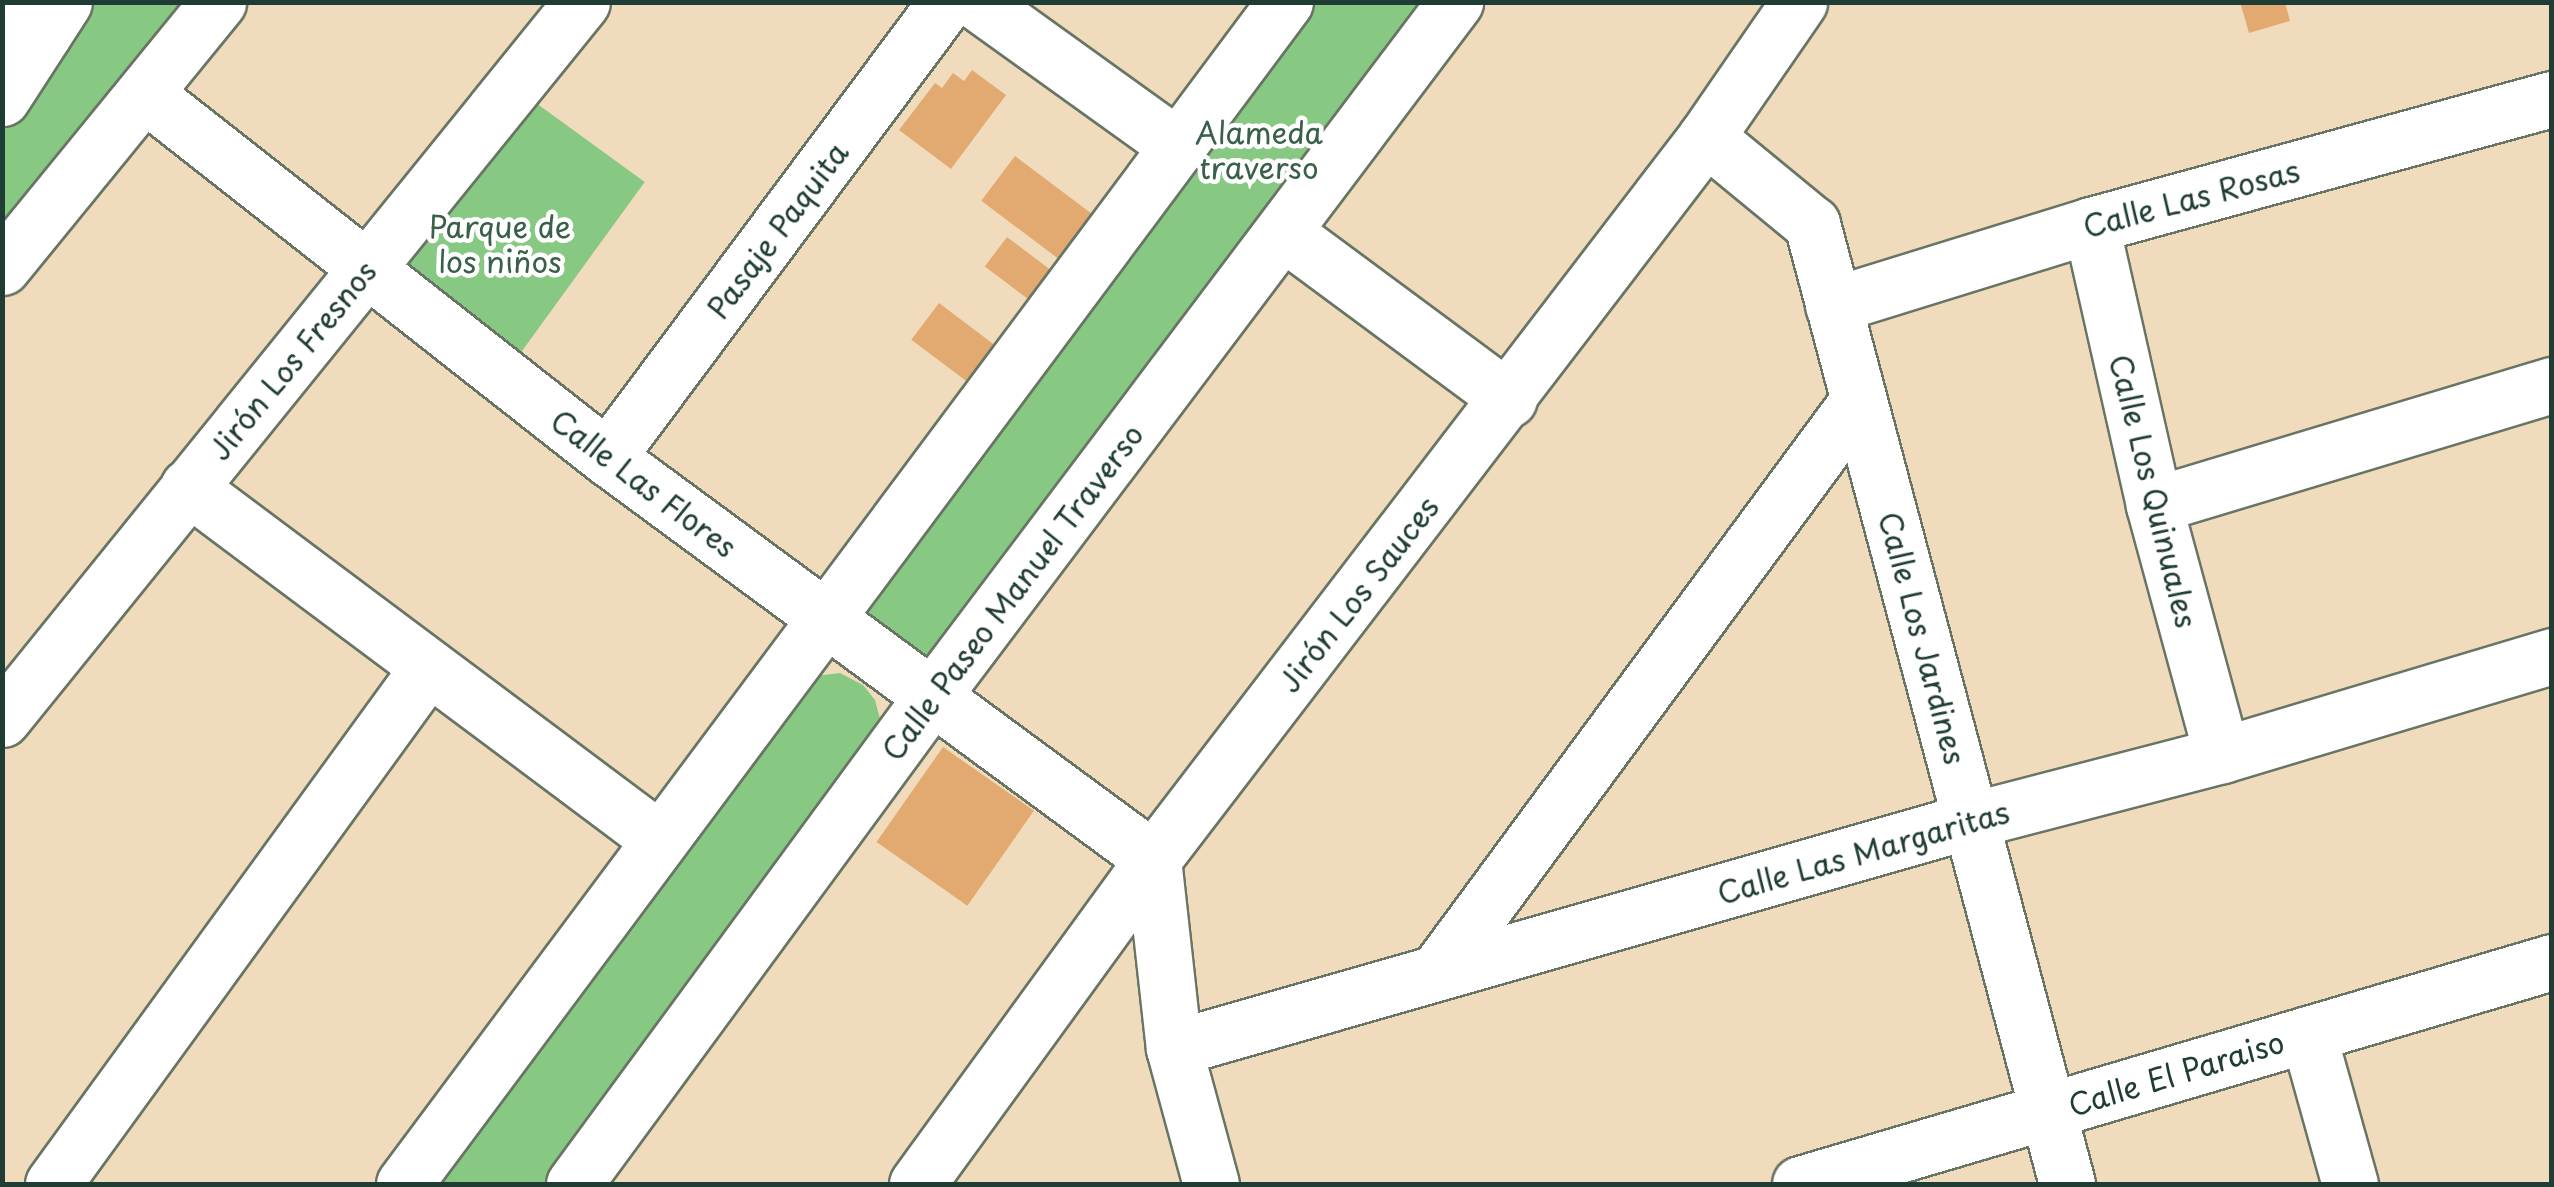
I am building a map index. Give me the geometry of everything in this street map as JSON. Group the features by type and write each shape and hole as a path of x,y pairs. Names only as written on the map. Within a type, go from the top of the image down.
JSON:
{"street":[{"path":"2,267 218,2"},
{"name":"Jirón Los Fresnos","path":"2,720 582,2"},
{"name":"Pasaje Paquita","path":"606,456 946,2"},
{"path":"977,2 1176,146"},
{"path":"404,1184 1285,2"},
{"name":"Calle Paseo Manuel Traverso","path":"574,1184 934,695 1456,2"},
{"name":"Jirón Los Sauces","path":"917,1184 1153,859 1706,137 1798,2"},
{"path":"2,98 37,16"},
{"name":"Calle Las Flores","path":"145,94 365,271 606,456 1153,859"},
{"name":"Calle Las Rosas","path":"1833,305 2091,224 2552,99"},
{"name":"Calle Los Jardines","path":"1706,137 1812,224 2066,1184"},
{"name":"Calle Los Quinuales","path":"2091,224 2154,505 2222,755"},
{"path":"1283,232 1508,399"},
{"path":"2154,505 2552,385"},
{"path":"1437,972 1858,400"},
{"path":"188,487 427,670 660,840"},
{"name":"Calle Las Margaritas","path":"1174,1048 1972,820 2222,755 2552,656"},
{"path":"53,1184 427,670"},
{"path":"1153,859 1174,1048 1211,1184"},
{"name":"Calle El Paraiso","path":"1800,1184 2552,962"},
{"path":"2308,1034 2350,1184"}],"green space":[{"path":"86,3 190,3 3,238 3,130"},
{"name":"Alameda traverso","path":"1302,3 1438,3 930,660 899,654 860,608"},
{"name":"Parque de los niños","path":"525,95 645,182 514,362 394,275"},
{"path":"840,673 863,685 875,700 883,730 562,1184 432,1184 815,676"}],"building":[{"path":"2240,2 2285,2 2290,21 2249,33"},
{"path":"972,70 1006,95 951,169 899,130 935,83 942,88 953,73 964,81"},
{"path":"1015,156 1094,216 1060,260 981,201"},
{"path":"1007,237 1053,272 1031,301 985,267"},
{"path":"939,303 999,348 971,385 911,340"},
{"path":"943,747 1034,811 967,906 876,842"}]}
